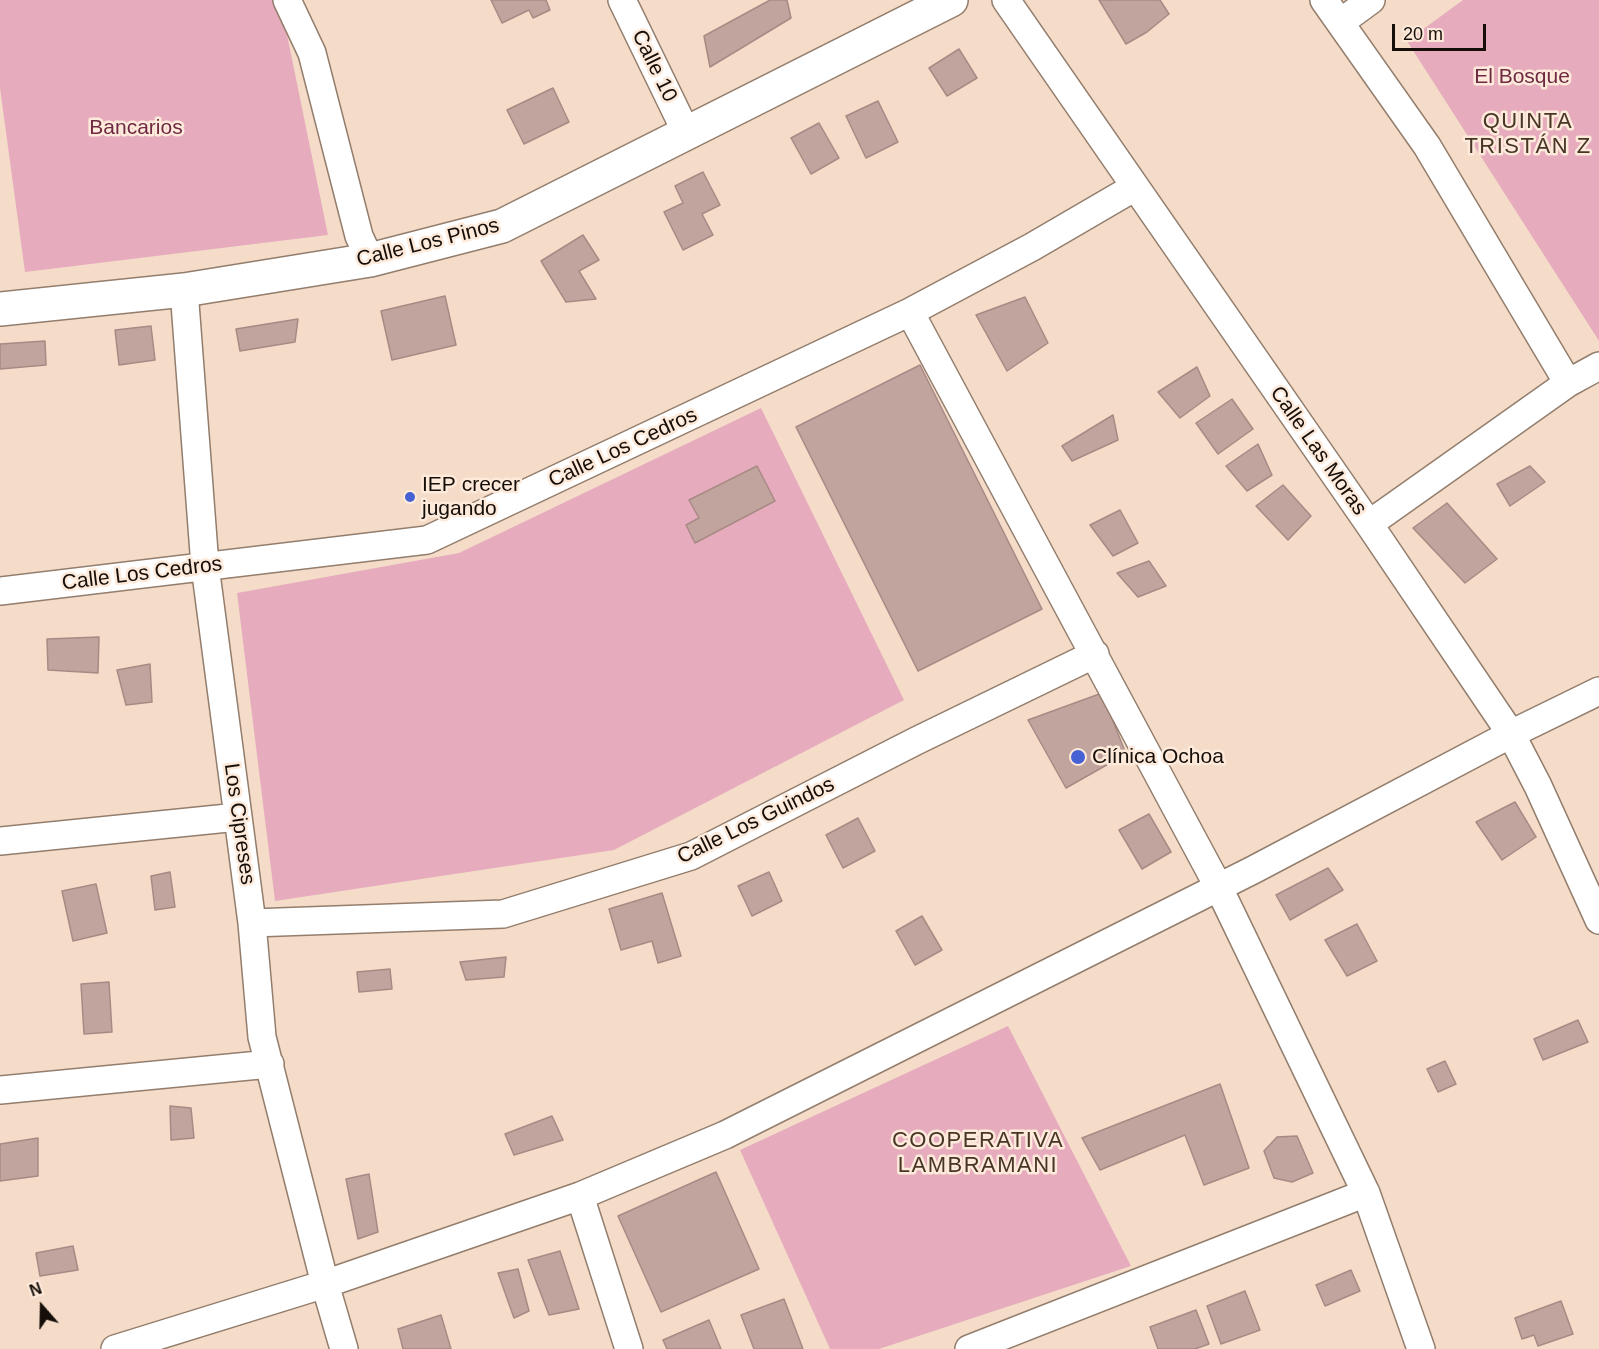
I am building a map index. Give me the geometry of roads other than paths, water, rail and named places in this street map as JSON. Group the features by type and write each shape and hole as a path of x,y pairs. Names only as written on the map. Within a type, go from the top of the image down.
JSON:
{"street":[{"path":"287,0 312,52 359,236 370,260"},
{"name":"Calle 10","path":"622,0 686,132"},
{"name":"Calle Los Pinos","path":"1,307 184,290 370,260 502,226 951,0"},
{"name":"Calle Las Moras","path":"1006,0 1369,524 1511,734 1538,786 1599,920"},
{"path":"1324,0 1426,146 1568,383"},
{"path":"1341,22 1371,0"},
{"name":"Calle Los Cedros","path":"0,591 427,540 910,312 1032,247 1135,187"},
{"name":"Los Cipreses","path":"184,290 204,566 252,922 262,1037 325,1284 344,1349"},
{"path":"910,312 1218,886 1366,1193 1421,1349"},
{"path":"1369,524 1568,383 1599,366"},
{"name":"Calle Los Guindos","path":"252,922 503,914 692,856 916,741 1095,654"},
{"path":"118,1349 325,1284 580,1196 725,1135 1253,870 1511,734 1599,691"},
{"path":"0,842 238,818"},
{"path":"0,1090 270,1065"},
{"path":"969,1349 1366,1193"},
{"path":"580,1196 629,1349"}],"place":[{"name":"IEP crecer jugando","path":"410,497"},
{"name":"Clínica Ochoa","path":"1078,757"}],"district":[{"name":"QUINTA TRISTÁN Z","path":"1528,134"},
{"name":"COOPERATIVA LAMBRAMANI","path":"978,1154"}],"park label":[{"name":"El Bosque","path":"1522,77"},
{"name":"Bancarios","path":"136,128"}]}
